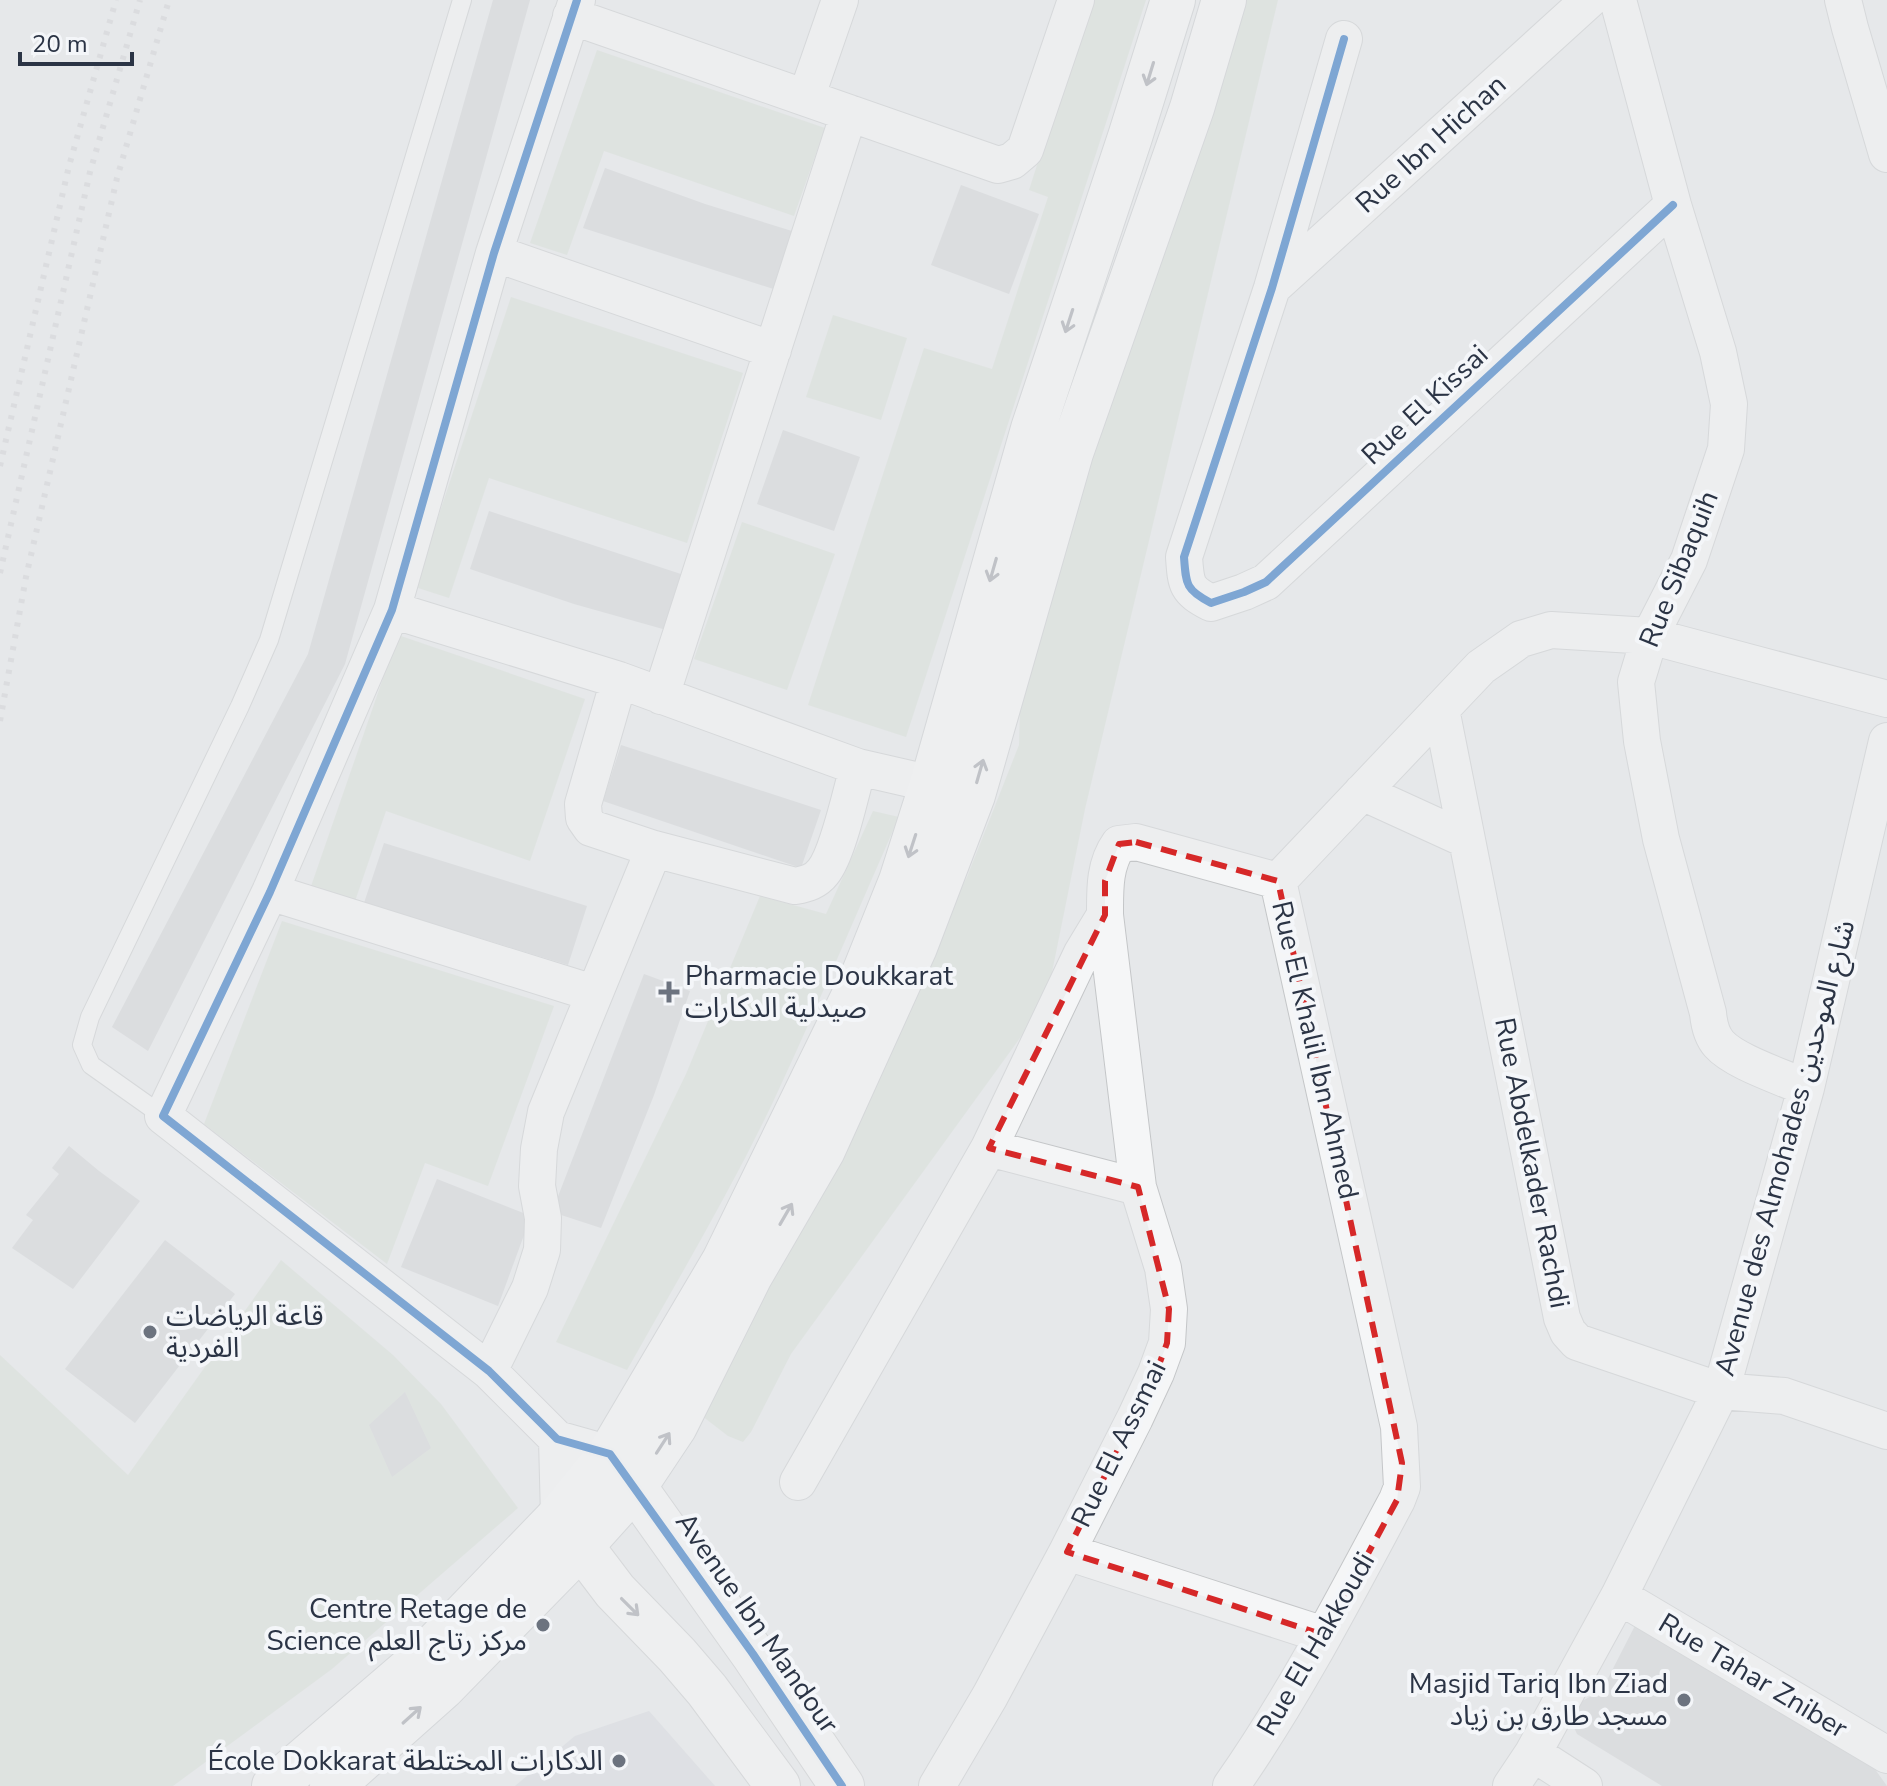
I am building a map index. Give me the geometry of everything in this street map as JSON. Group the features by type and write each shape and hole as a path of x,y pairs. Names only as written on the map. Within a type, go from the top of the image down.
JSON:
{"main road":[{"path":"623,1470 860,983 901,881 932,784 1033,429 1173,0"},
{"path":"332,1786 443,1687 623,1470 675,1426 750,1276 823,1150 915,947 973,795 1071,453 1192,108 1224,0"},
{"name":"Avenue Ibn Mandour","path":"623,1470 842,1786"},
{"path":"274,1786 570,1532"},
{"path":"570,1532 615,1591 697,1678 778,1786"}],"street":[{"path":"806,98 840,0"},
{"path":"623,1470 557,1439 489,1371 163,1116 270,892 392,610 494,253 574,8 806,98 998,165 1012,161 1025,150 1076,0"},
{"name":"Rue Ibn Hichan","path":"1272,288 1589,0"},
{"name":"Rue Sibaquih","path":"1618,0 1673,205 1718,352 1729,404 1726,449 1689,560 1650,636 1636,682 1642,741 1661,839 1708,1013 1709,1027 1717,1042 1732,1055 1806,1088"},
{"path":"1843,0 1887,154"},
{"path":"1272,288 1344,39"},
{"path":"661,696 849,113"},
{"name":"Rue El Kissai","path":"1272,288 1184,557 1185,576 1193,593 1211,603 1266,582 1673,205"},
{"path":"494,253 773,350"},
{"path":"392,610 619,680 858,767 932,784"},
{"name":"Rue El Khalil Ibn Ahmed","path":"1397,1500 1402,1487 1399,1427 1278,881 1481,667 1521,639 1551,630 1650,636 1887,699"},
{"path":"619,680 583,804 584,818 591,828 654,849 795,886 810,883 822,874 831,860 858,767"},
{"name":"Rue Abdelkader Rachdi","path":"1441,709 1562,1318 1568,1332 1577,1342 1721,1391 1784,1396 1887,1431"},
{"name":"Avenue des Almohades شارع الموحدين","path":"1511,1786 1533,1753 1619,1596 1721,1391 1806,1088 1887,741"},
{"path":"1362,792 1467,840"},
{"path":"798,1482 989,1148 1082,953 1105,898 1112,855 1119,844 1136,842 1278,881"},
{"path":"489,1371 530,1288 542,1250 543,1218 537,1186 539,1149 546,1112 654,849"},
{"path":"270,892 593,993"},
{"name":"Rue El Assmai","path":"937,1786 990,1696 1067,1552 1135,1418 1167,1343 1169,1309 1163,1268 1138,1187 1105,898"},
{"path":"989,1148 1138,1187"},
{"path":"557,1439 570,1532"},
{"name":"Rue El Hakkoudi","path":"1231,1786 1256,1750 1324,1635 1397,1500"},
{"path":"1067,1552 1324,1635"},
{"name":"Rue Tahar Zniber","path":"1619,1596 1887,1755"},
{"path":"1533,1753 1584,1786"}],"lane":[{"path":"163,1116 91,1065 82,1045 90,1017 269,640 462,0"}],"highlighted area":[{"path":"1136,842 1278,881 1402,1463 1397,1500 1324,1635 1067,1552 1156,1373 1167,1343 1169,1309 1138,1187 989,1148 1105,915 1105,881 1119,844"}],"shaded area":[{"path":"1090,0 1146,0 906,737 808,705 924,348 992,369 1048,197 1029,190"},
{"path":"1231,0 1278,0 1085,809 1046,1002 791,1354 743,1442 728,1436 684,1402 967,877 1019,745 1022,635"},
{"path":"597,50 825,128 794,216 604,151 567,255 530,243"},
{"path":"511,297 743,373 687,543 489,478 449,598 415,587"},
{"path":"833,315 907,338 881,420 806,397"},
{"path":"742,522 835,554 787,690 694,659"},
{"path":"398,635 585,699 530,861 386,811 353,907 309,892"},
{"path":"873,811 899,817 821,996 739,1170 627,1370 556,1342 686,1074 760,896 826,914"},
{"path":"282,921 554,1006 488,1186 425,1163 387,1264 204,1124"},
{"path":"281,1260 393,1355 441,1404 518,1508 332,1669 173,1786 0,1786 0,1355 128,1475"},
{"name":"École Dokkarat الدكارات المختلطة","path":"649,1711 715,1786 515,1786 575,1736"}],"building":[{"path":"493,0 530,0 345,664 148,1051 112,1027 308,654"},
{"path":"605,168 808,236 789,294 583,228"},
{"path":"961,185 1039,214 1009,294 931,265"},
{"path":"783,430 860,457 834,531 757,504"},
{"path":"489,511 690,577 670,631 574,604 470,569"},
{"path":"621,745 821,810 801,868 603,801"},
{"path":"384,843 587,906 568,965 364,903"},
{"path":"644,974 690,991 654,1095 601,1228 552,1212"},
{"path":"69,1146 140,1201 73,1289 12,1248 33,1220 26,1215 59,1174 52,1168"},
{"path":"437,1179 531,1216 498,1306 401,1267"},
{"name":"قاعة الرياضات الفردية","path":"165,1240 235,1294 135,1423 65,1369"},
{"path":"405,1392 431,1448 392,1477 369,1425"},
{"name":"Masjid Tariq Ibn Ziad مسجد طارق بن زياد","path":"1641,1614 1859,1747 1887,1786 1662,1786 1577,1734 1566,1710 1602,1690"}],"railway":[{"path":"0,466 69,166 116,0"},
{"path":"0,573 90,172 140,0"},
{"path":"0,721 26,577 117,178 169,0"}],"cycle path":[{"path":"577,0 494,253 392,610 270,892 163,1116 489,1371 557,1439 610,1454 753,1654 842,1786"},
{"path":"1344,39 1272,288 1184,557 1189,586 1211,603 1266,582 1673,205"}],"place":[{"name":"Pharmacie Doukkarat صيدلية الدكارات","path":"669,992"},
{"name":"قاعة الرياضات الفردية","path":"150,1332"},
{"name":"Centre Retage de Science مركز رتاج العلم","path":"543,1625"},
{"name":"Masjid Tariq Ibn Ziad مسجد طارق بن زياد","path":"1684,1700"},
{"name":"École Dokkarat الدكارات المختلطة","path":"619,1761"}]}
